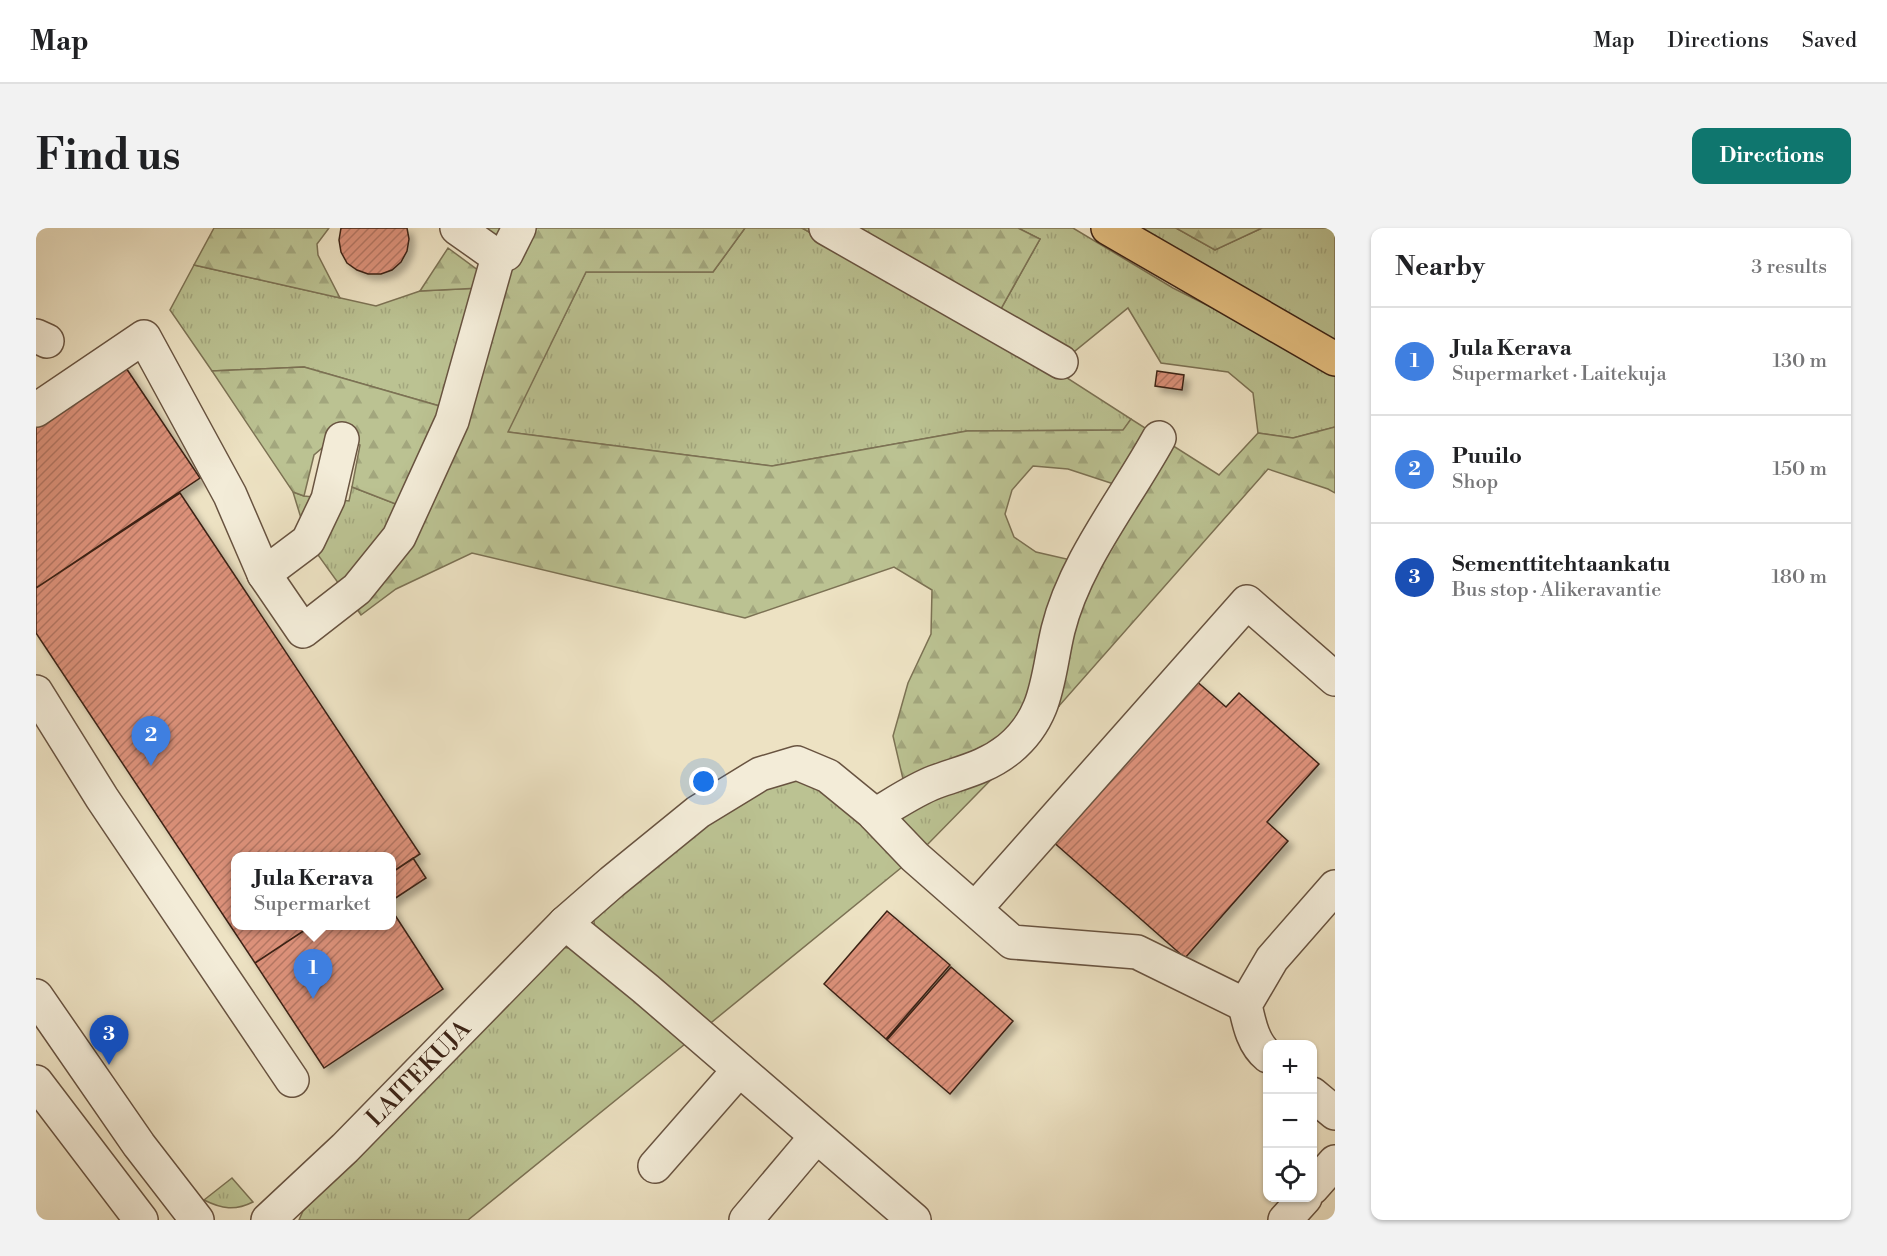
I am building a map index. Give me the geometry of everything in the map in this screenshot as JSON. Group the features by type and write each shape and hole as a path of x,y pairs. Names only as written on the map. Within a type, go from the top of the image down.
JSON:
{"highway":[{"path":"1108,228 1335,359"}],"street":[{"path":"457,228 498,257"},
{"path":"498,257 506,254 519,228"},
{"path":"826,228 1061,362"},
{"path":"36,410 144,337 230,495 264,574 303,631 357,589 399,537 452,421 498,257"},
{"path":"875,815 933,783 982,767 1009,749 1026,732 1046,694 1059,630 1075,580 1159,438"},
{"path":"264,574 308,541 328,499 342,439"},
{"path":"975,909 1247,602 1335,679"},
{"path":"36,692 102,798 292,1080"},
{"name":"LAITEKUJA","path":"268,1220 345,1148 565,923 612,882 698,813 760,774 797,763 828,776 875,815 915,857 1012,942 1137,952 1245,1005"},
{"path":"1263,1048 1250,1029 1245,1005 1272,959 1335,887"},
{"path":"565,923 646,989 914,1220"},
{"path":"36,996 139,1145 197,1220"},
{"path":"655,1166 739,1070"},
{"path":"36,1082 141,1220"},
{"path":"1317,1098 1335,1113"},
{"path":"746,1220 816,1137"},
{"path":"1317,1182 1335,1162"},
{"path":"1285,1220 1301,1202"}],"green space":[{"path":"214,228 329,228 317,244 318,255 340,298 194,265"},
{"path":"477,228 745,228 713,272 586,272 508,432 772,466 967,431 1123,430 1131,419 1219,475 1258,433 1293,438 1335,427 1335,493 1268,469 1059,706 1048,696 1023,727 917,784 903,779 893,736 908,683 931,634 932,590 894,567 745,618 472,553 396,589 361,615 354,605 419,513 352,487 360,445 334,438 314,455 304,496 293,492 212,371 304,367 464,413 500,287 420,291 448,248 501,287","holes":["1033,466 1068,469 1132,490 1088,564 1036,552 1014,537 1005,514 1012,490"]},
{"path":"745,228 802,228 988,332 1040,239 1018,228 1073,228 1173,288 1286,345 1335,373 1335,427 1293,438 1258,433 1253,393 1228,372 1161,363 1128,308 1053,369 1131,419 1124,430 967,431 772,466 507,432 586,272 713,272"},
{"path":"802,228 1018,228 1040,239 988,332"},
{"path":"1130,228 1176,228 1215,250 1262,228 1335,228 1335,348"},
{"path":"1176,228 1262,228 1215,250"},
{"path":"194,265 376,306 420,291 501,287 464,413 304,367 212,371 170,310"},
{"path":"352,487 419,513 354,605 308,541 293,492 304,496 349,501"},
{"path":"1046,695 1059,706 1023,747 927,845 888,807"},
{"path":"774,777 824,784 907,863 707,1026 595,928 593,915 650,864"},
{"path":"559,947 578,949 685,1044 468,1220 299,1220 303,1211"},
{"path":"232,1178 253,1202 240,1207 228,1208 204,1200"}],"building":[{"path":"341,228 407,228 409,239 407,251 401,262 392,270 381,274 368,274 347,263 341,252 339,240"},
{"path":"122,362 200,478 36,588 36,420"},
{"path":"1157,371 1184,375 1182,390 1155,386"},
{"path":"180,493 420,854 396,870 396,852 231,852 231,927 36,633 36,588"},
{"path":"1194,679 1226,707 1239,693 1319,764 1267,822 1288,841 1185,958 1051,840"},
{"path":"413,858 426,878 396,898 396,870"},
{"path":"887,911 950,965 886,1039 824,984"},
{"path":"396,917 443,989 324,1068 255,963 305,930 396,930"},
{"path":"233,930 305,930 255,963"},
{"path":"951,967 1013,1021 950,1094 887,1040"}],"place":[{"name":"Puuilo","path":"151,766"},
{"name":"Jula Kerava","path":"313,999"},
{"name":"Sementtitehtaankatu","path":"109,1065"}]}
